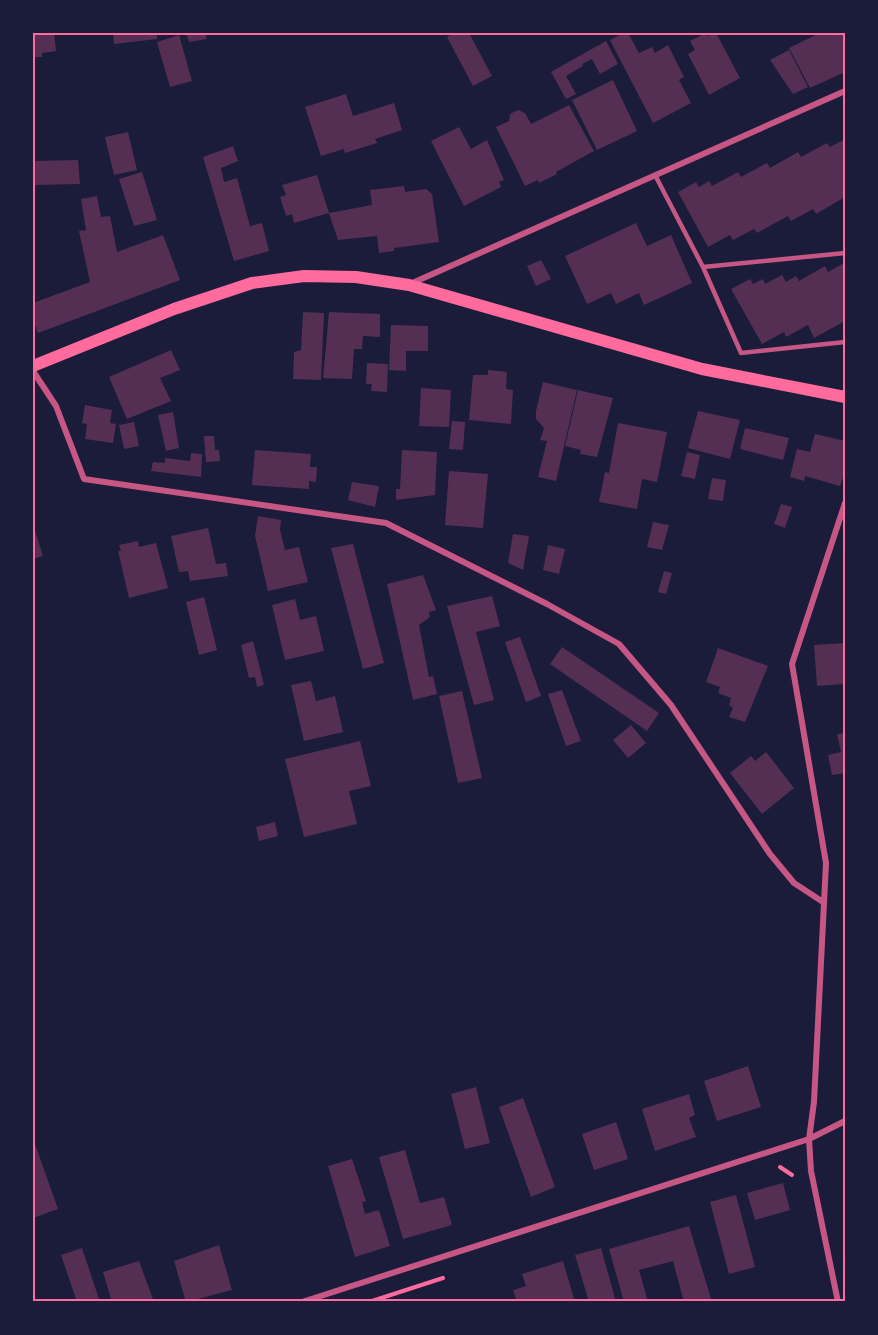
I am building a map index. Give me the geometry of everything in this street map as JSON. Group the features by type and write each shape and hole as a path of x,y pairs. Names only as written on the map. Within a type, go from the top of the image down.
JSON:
{"main road":[{"path":"33,366 174,309 252,283 304,276 356,278 409,285 702,369 845,397"}],"street":[{"path":"409,285 845,91"},
{"path":"33,371 56,406 84,479 386,523 547,604 619,644 671,705 770,854 794,883 823,902"},
{"path":"838,1302 811,1171 809,1139 814,1102 826,863 792,664 845,502"},
{"path":"302,1302 809,1139 845,1121"}],"lane":[{"path":"655,175 703,267 741,353 845,342"},
{"path":"703,267 845,253"}],"building":[{"path":"33,33 54,33 56,51 42,53 42,57 34,57"},
{"path":"113,33 157,33 157,39 114,44"},
{"path":"186,33 205,33 207,39 189,42"},
{"path":"453,33 469,33 492,76 473,86 447,37"},
{"path":"628,33 639,53 652,47 655,53 668,45 684,77 679,80 691,103 653,123 610,40"},
{"path":"706,33 708,36 716,33 740,78 709,95 688,54 695,50 690,41"},
{"path":"820,33 845,33 845,72 810,88 789,48"},
{"path":"179,35 192,81 170,87 157,42"},
{"path":"606,41 618,64 600,74 592,59 582,64 583,66 566,76 576,94 566,99 551,72"},
{"path":"789,50 808,87 793,94 770,60"},
{"path":"613,80 637,131 597,150 572,100"},
{"path":"346,94 353,116 394,103 402,130 375,139 377,143 345,153 344,149 321,156 305,107"},
{"path":"569,105 594,151 556,172 557,174 539,183 538,180 525,186 496,127 509,121 510,114 518,110 525,113 531,124"},
{"path":"459,127 471,149 487,140 504,180 499,182 501,187 464,206 431,141"},
{"path":"128,132 137,170 114,175 105,137"},
{"path":"845,139 845,197 816,214 813,209 791,221 788,216 757,233 754,229 733,240 730,235 708,247 678,192 696,182 699,187 709,181 712,186 738,172 741,177 767,163 770,168 798,152 801,157 827,143 830,147"},
{"path":"233,146 238,161 221,168 224,182 237,178 250,226 262,223 269,251 234,261 203,157"},
{"path":"78,160 80,184 33,185 33,161"},
{"path":"142,172 157,220 134,226 119,179"},
{"path":"317,175 329,213 294,223 292,214 286,216 280,197 286,195 282,185"},
{"path":"404,186 405,192 426,189 432,194 439,242 394,248 394,251 379,253 377,236 338,240 329,213 372,205 370,190"},
{"path":"97,196 101,217 110,216 117,252 163,235 180,280 38,333 33,320 33,303 90,282 79,231 86,230 81,199"},
{"path":"636,223 647,246 671,235 692,283 644,305 639,293 616,304 611,293 587,304 565,256"},
{"path":"541,260 551,279 536,286 527,266"},
{"path":"844,263 845,321 814,338 808,325 786,337 784,332 762,344 731,289 750,279 753,284 763,279 765,284 782,275 786,282 796,276 799,281 825,266 828,272"},
{"path":"303,312 324,313 321,380 293,379 294,352 301,350"},
{"path":"329,312 380,314 380,337 363,336 362,349 354,349 352,379 323,378"},
{"path":"391,325 428,326 428,351 406,351 406,371 389,370"},
{"path":"171,350 180,370 160,378 171,401 127,419 109,377"},
{"path":"367,363 388,364 387,392 371,391 372,384 366,384"},
{"path":"488,370 507,372 506,389 513,390 511,424 469,420 473,375 488,375"},
{"path":"543,382 577,390 556,481 538,477 547,441 540,440 544,428 536,419"},
{"path":"421,388 451,390 449,427 419,426"},
{"path":"578,390 613,398 597,457 580,454 581,450 565,446"},
{"path":"85,405 112,410 110,423 116,424 113,443 85,439 87,424 82,423"},
{"path":"698,411 740,420 730,459 688,448"},
{"path":"173,412 179,448 166,451 158,415"},
{"path":"452,421 465,422 463,450 449,449"},
{"path":"134,422 139,446 124,449 119,425"},
{"path":"618,423 667,432 657,482 642,479 637,509 599,502 605,472 609,473"},
{"path":"745,428 789,438 783,460 740,449"},
{"path":"815,434 845,441 845,472 840,486 805,476 804,481 790,477 797,449 810,452"},
{"path":"204,436 214,436 215,450 219,450 220,461 206,462"},
{"path":"255,450 311,454 310,467 317,467 316,482 309,481 309,489 252,485"},
{"path":"402,450 437,452 435,495 396,500 396,489 400,489"},
{"path":"687,452 700,455 695,479 681,476"},
{"path":"191,453 202,454 201,477 151,471 153,462 165,463 165,458 190,461"},
{"path":"449,471 488,474 483,528 445,525"},
{"path":"712,478 726,480 723,501 708,499"},
{"path":"352,482 379,486 375,507 348,500"},
{"path":"781,504 792,507 785,528 774,524"},
{"path":"258,516 281,520 280,530 285,550 299,547 308,582 268,591 255,536"},
{"path":"653,522 669,525 662,550 647,547"},
{"path":"33,524 43,556 33,559"},
{"path":"208,528 216,564 226,563 228,576 190,581 188,571 179,572 171,536"},
{"path":"513,534 529,536 523,570 508,563"},
{"path":"138,541 139,547 156,543 168,588 129,598 118,551 121,551 119,545"},
{"path":"353,544 384,663 363,669 331,548"},
{"path":"548,545 565,549 559,574 543,570"},
{"path":"664,571 672,573 666,594 658,592"},
{"path":"423,575 436,610 429,612 430,617 419,625 429,677 433,676 437,694 413,700 387,584"},
{"path":"492,596 500,626 476,632 494,700 474,705 447,606"},
{"path":"204,597 217,650 199,655 186,602"},
{"path":"295,599 300,620 316,616 324,651 285,660 272,605"},
{"path":"520,637 541,696 526,702 505,642"},
{"path":"253,641 264,685 257,687 255,677 249,678 241,645"},
{"path":"845,643 845,684 817,686 814,645"},
{"path":"562,647 659,713 647,731 550,664"},
{"path":"718,648 768,666 745,722 729,717 733,708 729,705 731,698 718,693 720,687 706,682"},
{"path":"311,681 316,701 335,696 343,732 304,741 291,685"},
{"path":"562,690 581,741 566,746 548,694"},
{"path":"462,691 482,778 458,783 439,696"},
{"path":"631,725 646,743 628,758 613,740"},
{"path":"845,733 845,773 832,775 828,755 841,752 837,734"},
{"path":"360,741 371,786 349,791 357,824 304,837 285,759"},
{"path":"766,752 794,788 762,814 730,773 751,756 755,761"},
{"path":"275,822 278,836 259,841 256,827"},
{"path":"748,1066 761,1107 717,1121 704,1081"},
{"path":"476,1087 490,1143 465,1149 451,1094"},
{"path":"689,1094 695,1115 689,1118 696,1137 655,1151 642,1109"},
{"path":"523,1098 555,1187 531,1197 499,1107"},
{"path":"616,1122 628,1159 594,1170 582,1134"},
{"path":"35,1144 58,1209 33,1218 33,1145"},
{"path":"405,1150 420,1203 444,1197 452,1225 403,1239 379,1157"},
{"path":"352,1159 366,1201 362,1202 365,1214 379,1210 390,1246 355,1257 328,1166"},
{"path":"783,1183 790,1210 755,1220 747,1193"},
{"path":"736,1195 755,1267 729,1274 710,1202"},
{"path":"689,1226 712,1302 684,1302 673,1261 639,1270 648,1302 624,1302 609,1249"},
{"path":"219,1245 232,1290 186,1302 174,1261"},
{"path":"82,1248 100,1302 77,1302 61,1255"},
{"path":"601,1248 616,1302 589,1302 575,1255"},
{"path":"139,1261 154,1302 112,1302 103,1272"},
{"path":"563,1261 575,1302 517,1302 513,1290 526,1286 522,1274"}]}
